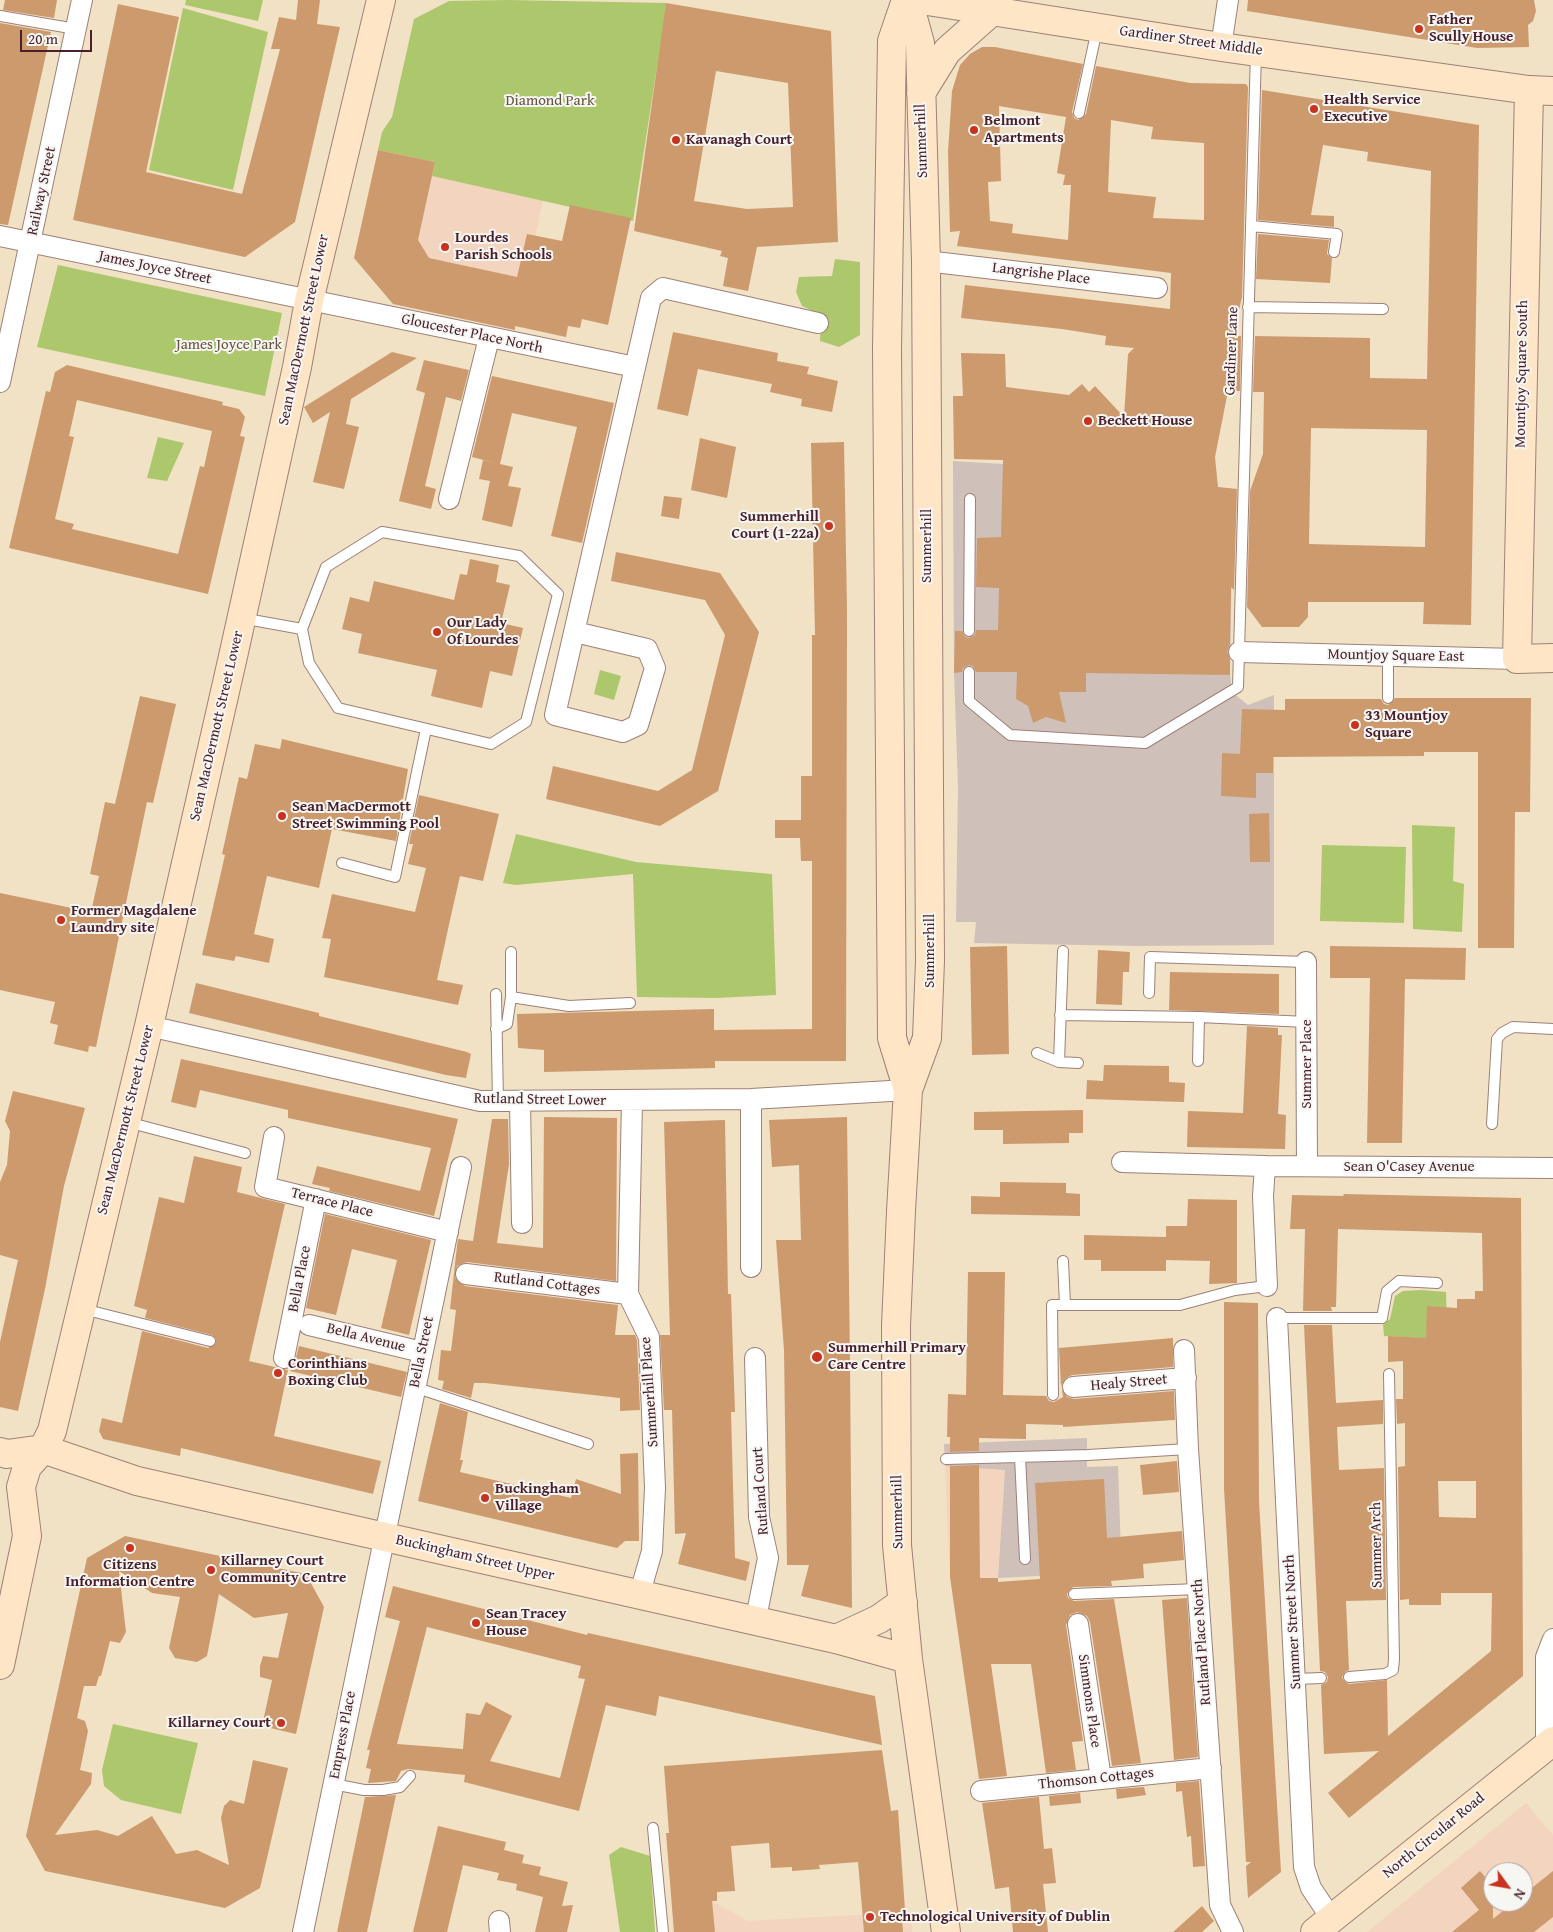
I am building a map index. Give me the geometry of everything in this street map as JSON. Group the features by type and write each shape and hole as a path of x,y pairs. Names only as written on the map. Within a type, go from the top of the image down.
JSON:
{"main road":[{"name":"Sean MacDermott Street Lower","path":"0,1665 3,1632 27,1536 21,1487 27,1467 43,1449 52,1431 149,1026 242,618 309,301 381,0"},
{"name":"Summerhill","path":"907,0 920,42 926,261 929,1016 927,1038 908,1090 896,1326 897,1545 908,1659 946,1932"},
{"name":"Summerhill","path":"907,0 892,41 887,349 892,1038 908,1090"},
{"name":"Gardiner Street Middle","path":"921,0 1221,47 1541,90"},
{"path":"921,93 947,51 991,12"},
{"name":"Mountjoy Square South","path":"1517,659 1541,90"},
{"name":"Mountjoy Square East","path":"1517,659 1553,658"},
{"path":"0,1452 8,1454 43,1449"},
{"name":"Buckingham Street Upper","path":"43,1449 136,1481 755,1623 836,1639 908,1659"},
{"path":"836,1639 878,1619 903,1602"},
{"name":"North Circular Road","path":"1323,1925 1550,1743"}],"street":[{"name":"Railway Street","path":"0,382 82,0"},
{"path":"1221,47 1228,0"},
{"name":"James Joyce Street","path":"0,236 309,301"},
{"name":"Langrishe Place","path":"926,261 1157,288"},
{"path":"575,632 647,649 655,668 638,725 623,732 555,716 651,298 663,288 818,324"},
{"name":"Gloucester Place North","path":"309,301 635,367"},
{"path":"450,498 489,338"},
{"name":"Mountjoy Square East","path":"1238,652 1517,659"},
{"name":"Summer Place","path":"1306,962 1307,1166"},
{"name":"Rutland Street Lower","path":"149,1026 465,1099 498,1102 751,1099 908,1090"},
{"path":"751,1099 751,1267"},
{"path":"520,1101 522,1223"},
{"name":"Summerhill Place","path":"632,1101 628,1294 649,1337 655,1488 652,1550 639,1596"},
{"name":"Terrace Place","path":"274,1137 265,1187 448,1232"},
{"name":"Sean O'Casey Avenue","path":"1122,1162 1265,1166 1553,1168"},
{"path":"1265,1166 1263,1196 1267,1286"},
{"name":"Bella Street","path":"383,1538 461,1167"},
{"name":"Bella Place","path":"284,1358 316,1199"},
{"name":"Rutland Cottages","path":"466,1274 628,1294"},
{"name":"Summer Street North","path":"1277,1318 1304,1868 1323,1925"},
{"name":"Bella Avenue","path":"309,1325 422,1352"},
{"name":"Rutland Place North","path":"1184,1350 1188,1449 1220,1905 1233,1932"},
{"name":"Rutland Court","path":"755,1358 760,1517 768,1558 755,1623"},
{"name":"Healy Street","path":"1073,1387 1186,1378"},
{"name":"Empress Place","path":"303,1932 383,1538"},
{"name":"Simmons Place","path":"1078,1624 1101,1779"},
{"path":"1550,1743 1546,1657 1553,1639"},
{"name":"Thomson Cottages","path":"981,1791 1211,1768"}],"lane":[{"path":"0,16 76,29"},
{"path":"1079,114 1098,28"},
{"name":"Gardiner Lane","path":"970,672 969,701 1010,735 1145,743 1238,687 1256,51"},
{"path":"1251,226 1337,234 1334,252"},
{"path":"1248,307 1383,309"},
{"path":"970,499 970,630"},
{"path":"382,532 519,556 558,594 526,722 491,744 338,708 309,663 302,629 326,567 382,532"},
{"path":"242,618 302,629"},
{"path":"1388,656 1388,698"},
{"path":"342,864 395,877 426,729"},
{"path":"1059,1062 1063,951"},
{"path":"496,1029 508,1024 512,952"},
{"path":"1149,993 1150,957 1306,962"},
{"path":"496,994 498,1102"},
{"path":"511,997 569,1006 630,1003"},
{"path":"1060,1015 1199,1017 1307,1022"},
{"path":"1198,1061 1199,1017"},
{"path":"1492,1124 1497,1039 1502,1033 1513,1027 1553,1029"},
{"path":"1037,1053 1059,1062 1078,1063"},
{"path":"126,1121 245,1153"},
{"path":"1063,1260 1065,1304"},
{"path":"1277,1318 1382,1318 1387,1291 1399,1281 1438,1283"},
{"path":"1053,1395 1052,1305 1180,1305 1235,1290 1267,1286"},
{"path":"81,1309 210,1341"},
{"name":"Summer Arch","path":"1349,1677 1385,1674 1392,1670 1394,1659 1389,1374"},
{"path":"414,1387 588,1444"},
{"path":"946,1458 1020,1457 1188,1449"},
{"path":"1020,1457 1025,1559"},
{"path":"1074,1594 1198,1589"},
{"path":"1296,1679 1321,1678"},
{"path":"333,1784 364,1790 383,1790 400,1787 410,1776"},
{"path":"653,1828 663,1932"}],"shaded area":[{"name":"Lourdes Parish Schools","path":"378,150 435,162 432,176 543,200 515,330 393,304 354,258"},
{"path":"953,461 1003,464 1233,489 1230,675 1232,692 1248,705 1274,695 1274,945 1136,946 974,943 976,922 956,922 958,787 954,673"},
{"path":"1087,1438 1087,1467 1118,1466 1122,1580 1057,1575 998,1578 1005,1470 945,1466 944,1444"},
{"path":"945,1466 1005,1470 998,1578 950,1578"},
{"path":"1526,1803 1553,1835 1553,1932 1367,1932"},
{"name":"Technological University of Dublin","path":"712,1901 748,1921 911,1912 912,1932 673,1932 672,1905"}],"green space":[{"path":"186,0 263,0 258,21 185,5"},
{"name":"Diamond Park","path":"507,0 667,3 633,221 432,176 435,162 378,150 382,132 392,117 414,19 449,1"},
{"path":"183,8 268,32 233,190 149,170"},
{"path":"835,259 860,262 860,335 839,347 820,341 821,315 802,306 796,292 799,277 832,276"},
{"name":"James Joyce Park","path":"58,265 282,313 265,396 37,347"},
{"path":"158,437 184,443 167,481 147,478"},
{"path":"600,670 621,676 614,700 594,694"},
{"path":"1412,825 1455,827 1453,881 1464,884 1462,932 1413,929"},
{"path":"516,834 636,862 772,874 776,995 716,998 637,997 633,874 516,885 503,883"},
{"path":"1322,845 1406,847 1404,923 1320,921"},
{"path":"1403,1291 1446,1292 1447,1330 1435,1339 1384,1336 1383,1324 1390,1319 1395,1296"},
{"path":"113,1724 198,1743 181,1814 121,1800 104,1786 102,1770"},
{"path":"621,1847 650,1856 655,1932 620,1932 609,1855"}],"building":[{"path":"5,0 57,0 54,18 3,10"},
{"path":"298,0 320,0 317,24 340,27 295,222 245,257 73,220 118,4 179,17 146,172 242,194 280,49 271,49 279,17 296,20"},
{"name":"Father Scully House","path":"1248,0 1534,0 1536,11 1533,21 1528,25 1529,47 1477,48 1247,11"},
{"name":"Kavanagh Court","path":"666,3 831,31 838,242 757,247 748,291 723,286 728,258 720,256 722,251 634,231","holes":["716,71 788,83 793,207 747,209 694,201"]},
{"path":"0,23 51,32 8,225 0,224"},
{"path":"982,47 995,47 1083,64 1072,112 1074,118 1078,120 1086,114 1096,66 1190,83 1246,84 1248,87 1242,297 1233,336 1241,336 1240,391 1228,391 1215,457 1218,487 1237,489 1234,590 1231,587 1230,644 1227,651 1230,659 1230,675 1086,673 1086,692 1059,692 1066,723 1046,717 1033,723 1028,706 1016,699 1017,672 976,672 973,666 969,665 963,668 962,672 954,673 955,631 962,631 965,637 969,638 975,635 976,630 998,630 999,588 976,587 977,538 1001,537 1003,460 954,459 953,396 963,396 961,353 1005,354 1006,387 1069,395 1082,384 1089,392 1095,386 1124,417 1128,354 1134,348 1105,345 1106,336 1062,329 961,318 965,285 1170,309 1171,273 957,246 960,231 950,232 948,152 952,91 960,65 970,54","holes":["999,106 1066,117 1057,173 1065,175 1063,185 1071,185 1068,240 1012,233 1013,224 990,221 988,182 1001,181","1111,120 1153,127 1151,139 1204,143 1204,220 1153,218 1156,197 1108,192"]},
{"path":"1262,90 1479,125 1471,625 1423,624 1424,602 1308,602 1308,617 1299,627 1262,627 1247,607 1250,491 1263,454 1264,392 1253,392 1255,336 1370,338 1370,378 1427,379 1431,171 1367,161 1368,152 1323,145 1311,215 1334,216 1334,227 1258,220","holes":["1311,428 1427,430 1425,547 1309,544"]},
{"path":"378,150 435,162 418,240 429,258 517,277 527,234 562,241 570,205 631,218 608,325 582,319 580,328 568,326 566,337 515,326 515,330 393,304 354,258"},
{"path":"1258,234 1329,240 1327,254 1332,258 1330,283 1256,279"},
{"path":"673,332 778,353 777,361 809,367 807,374 838,381 832,412 801,406 802,399 770,392 772,384 698,369 688,416 657,409"},
{"path":"392,352 417,358 351,399 346,424 359,427 344,489 313,482 330,412 313,423 304,407"},
{"path":"424,360 469,370 461,401 446,397 425,486 436,489 431,509 399,501 425,393 416,390"},
{"path":"67,365 223,402 222,405 239,409 245,417 240,436 245,437 208,594 9,548 46,391 50,392 55,372","holes":["77,400 212,431 204,467 200,466 178,554 72,529 74,524 55,519 74,437 69,436"]},
{"path":"492,376 614,403 582,543 551,536 577,427 512,413 500,464 513,467 508,486 521,488 512,527 482,520 490,481 479,479 483,460 496,463 472,457"},
{"path":"700,438 736,447 727,498 691,490"},
{"path":"844,442 847,609 846,1061 715,1061 715,1068 544,1072 544,1050 518,1048 517,1014 714,1009 714,1030 812,1029 812,861 801,861 800,838 775,838 775,820 801,820 801,776 812,776 812,635 815,635 811,443"},
{"path":"664,496 682,498 679,519 661,516"},
{"path":"616,552 720,573 759,632 718,791 660,826 546,799 553,766 658,791 692,770 725,635 705,600 611,581"},
{"name":"Our Lady Of Lourdes","path":"470,559 499,565 496,582 510,585 501,623 523,628 512,676 490,671 482,708 431,696 437,670 358,653 362,634 342,629 350,597 369,602 374,581 454,600 460,574 467,575"},
{"name":"Former Magdalene Laundry site","path":"140,696 176,704 153,803 147,802 96,1047 89,1046 88,1052 54,1044 58,1025 50,1023 55,1002 0,990 0,893 91,912 99,876 90,874 105,802 115,804"},
{"path":"1395,698 1531,698 1530,812 1515,812 1514,948 1478,948 1478,752 1424,752 1424,756 1273,757 1273,773 1256,773 1256,798 1221,796 1222,753 1240,754 1242,709 1285,710 1285,699 1381,699 1384,704 1388,705"},
{"path":"282,739 408,769 396,841 332,829 319,888 267,876 254,934 274,939 269,963 236,956 234,961 202,955 225,855 222,854 239,777 247,779 255,744 280,749"},
{"path":"419,795 499,814 483,881 460,876 437,980 463,985 458,1005 324,977 331,939 322,938 332,894 415,912 426,868 408,864 413,844 409,844"},
{"path":"1269,813 1270,862 1250,862 1249,814"},
{"path":"1007,946 1009,1054 972,1055 970,947"},
{"path":"1330,946 1466,948 1465,980 1405,979 1402,1143 1367,1143 1370,978 1330,978"},
{"path":"1098,950 1130,952 1129,972 1123,972 1122,1005 1096,1004"},
{"path":"1170,972 1279,974 1279,1014 1169,1010"},
{"path":"196,983 319,1013 319,1016 467,1052 471,1054 466,1078 446,1075 189,1013"},
{"path":"1247,1026 1278,1028 1278,1035 1282,1035 1278,1114 1286,1115 1285,1149 1187,1147 1188,1111 1243,1113"},
{"path":"181,1059 458,1119 434,1216 329,1191 330,1188 312,1184 317,1166 420,1191 431,1148 288,1118 288,1110 200,1090 196,1108 171,1102"},
{"path":"1104,1065 1169,1066 1169,1082 1185,1083 1184,1102 1086,1099 1087,1080 1103,1081"},
{"path":"13,1091 85,1108 64,1186 45,1289 18,1411 0,1407 0,1342 18,1260 0,1255 0,1182 7,1165 10,1131 5,1121"},
{"path":"1083,1110 1083,1133 1069,1133 1069,1143 1003,1144 1003,1130 974,1130 974,1112"},
{"path":"544,1117 617,1118 616,1281 467,1262 457,1266 455,1278 465,1286 618,1305 615,1335 635,1335 637,1340 640,1410 620,1411 620,1398 485,1383 474,1383 471,1398 442,1389 444,1381 438,1380 441,1350 451,1351 456,1310 450,1309 458,1239 473,1241 492,1119 508,1119 509,1164 497,1243 543,1248"},
{"name":"Summerhill Primary Care Centre","path":"847,1117 852,1608 801,1596 809,1565 787,1565 784,1350 776,1240 801,1240 799,1165 772,1167 769,1120"},
{"path":"725,1120 728,1294 731,1294 735,1412 731,1412 735,1558 750,1562 746,1581 678,1564 686,1533 675,1534 672,1410 664,1410 660,1335 670,1335 664,1122"},
{"path":"194,1156 242,1167 237,1192 285,1204 249,1361 288,1370 274,1436 381,1461 373,1494 181,1448 180,1456 103,1439 99,1431 102,1418 122,1423 142,1331 208,1348 216,1343 216,1339 212,1335 145,1318 147,1310 134,1306 159,1197 184,1203"},
{"path":"1000,1182 1066,1183 1066,1193 1080,1194 1080,1216 971,1214 971,1196 1000,1197"},
{"path":"1344,1194 1521,1198 1523,1676 1349,1818 1328,1793 1379,1751 1324,1754 1321,1685 1327,1682 1328,1677 1325,1672 1320,1671 1304,1325 1332,1325 1336,1403 1383,1400 1383,1424 1337,1427 1339,1470 1384,1468 1386,1600 1346,1601 1349,1670 1342,1677 1349,1684 1387,1680 1388,1736 1491,1651 1492,1593 1441,1593 1441,1605 1409,1605 1409,1599 1400,1600 1398,1467 1405,1466 1405,1423 1397,1424 1396,1399 1403,1399 1403,1361 1388,1362 1388,1336 1426,1338 1427,1306 1457,1308 1457,1299 1475,1299 1475,1291 1483,1291 1482,1233 1338,1229 1336,1307 1331,1307 1332,1311 1303,1311 1305,1229 1290,1229 1292,1195 1343,1196","holes":["1438,1481 1476,1481 1476,1518 1439,1517"]},
{"path":"1188,1199 1237,1200 1237,1283 1209,1284 1210,1261 1166,1260 1166,1271 1101,1271 1101,1260 1084,1260 1084,1235 1166,1237 1166,1226 1187,1226"},
{"path":"325,1214 431,1240 409,1335 381,1328 397,1260 352,1249 336,1315 306,1308"},
{"path":"968,1272 1005,1272 1003,1395 1046,1396 1049,1401 1054,1402 1063,1397 1062,1390 1067,1397 1074,1399 1174,1391 1175,1420 1063,1427 1063,1425 1026,1424 1026,1439 979,1438 979,1451 950,1452 950,1437 947,1437 948,1394 966,1395"},
{"path":"1224,1302 1258,1303 1259,1501 1281,1872 1248,1898 1246,1866 1251,1862 1246,1862 1224,1489"},
{"path":"1173,1338 1173,1367 1072,1375 1066,1378 1061,1386 1059,1348"},
{"path":"299,1346 407,1372 401,1397 290,1371"},
{"path":"440,1403 468,1412 460,1460 463,1460 460,1472 571,1498 576,1479 621,1494 620,1454 638,1453 639,1541 625,1541 617,1548 418,1501"},
{"path":"1177,1461 1179,1492 1143,1495 1140,1465"},
{"path":"979,1465 980,1578 998,1578 998,1582 1040,1579 1035,1483 1104,1479 1107,1538 1182,1531 1184,1560 1143,1564 1144,1578 1111,1581 1112,1586 1073,1587 1067,1594 1068,1598 1074,1601 1114,1599 1141,1763 1112,1766 1090,1622 1087,1616 1077,1612 1070,1615 1066,1625 1083,1741 1072,1742 1076,1770 1046,1773 1031,1664 991,1664 1007,1776 979,1779 950,1577 950,1466"},
{"name":"Killarney Court","path":"125,1536 306,1574 324,1607 296,1734 262,1726 272,1680 260,1677 260,1666 263,1656 278,1658 288,1613 254,1618 219,1594 207,1656 197,1662 175,1658 169,1648 180,1597 152,1593 119,1571 126,1632 120,1643 110,1641 101,1676 99,1676 96,1686 84,1686 77,1718 85,1721 88,1731 80,1770 92,1773 91,1784 55,1835 97,1830 118,1836 152,1816 176,1854 197,1850 229,1865 221,1818 224,1806 230,1800 244,1804 253,1760 288,1768 260,1888 225,1908 45,1871 26,1836 87,1558"},
{"path":"393,1586 587,1635 588,1633 875,1696 882,1745 659,1696 656,1716 606,1705 579,1811 464,1782 465,1775 408,1769 401,1771 396,1781 368,1783 371,1769 366,1768 370,1750 367,1750 400,1621 385,1617","holes":["427,1627 581,1666 578,1678 585,1679 560,1778 490,1761 512,1716 486,1702 480,1715 466,1713 463,1749 397,1744"]},
{"path":"1187,1598 1198,1757 1174,1760 1162,1600"},
{"path":"882,1750 891,1811 898,1810 905,1910 901,1910 903,1932 864,1932 858,1862 819,1865 820,1869 792,1871 792,1867 771,1868 769,1843 731,1846 735,1891 717,1892 717,1901 712,1901 715,1932 674,1932 666,1833 669,1833 664,1766"},
{"path":"1199,1781 1205,1866 1193,1867 1191,1836 1187,1837 1182,1791 1176,1792 1176,1783"},
{"path":"1144,1787 1146,1795 1117,1799 1116,1789"},
{"path":"1080,1793 1081,1803 1050,1806 1049,1796"},
{"path":"396,1795 367,1932 337,1932 365,1797"},
{"path":"1039,1797 1044,1849 1052,1848 1056,1883 1043,1884 1048,1932 1013,1932 1009,1887 995,1889 982,1803"},
{"path":"438,1826 506,1842 504,1850 524,1855 522,1863 541,1867 539,1875 568,1882 562,1906 573,1905 567,1932 535,1932 543,1897 516,1890 517,1884 497,1880 499,1873 463,1865 447,1932 413,1932"},
{"path":"1480,1871 1483,1874 1483,1912 1493,1912 1493,1919 1502,1912 1533,1912 1533,1887 1553,1871 1553,1917 1534,1932 1452,1932 1479,1910 1461,1888"},
{"path":"1202,1906 1214,1921 1202,1932 1173,1932"}],"place":[{"name":"Father Scully House","path":"1419,29"},
{"name":"Health Service Executive","path":"1314,109"},
{"name":"Belmont Apartments","path":"974,130"},
{"name":"Kavanagh Court","path":"676,140"},
{"name":"Lourdes Parish Schools","path":"445,247"},
{"name":"Beckett House","path":"1088,421"},
{"name":"Summerhill Court (1-22a)","path":"829,526"},
{"name":"Our Lady Of Lourdes","path":"437,632"},
{"name":"33 Mountjoy Square","path":"1355,725"},
{"name":"Sean MacDermott Street Swimming Pool","path":"282,816"},
{"name":"Former Magdalene Laundry site","path":"61,920"},
{"name":"Summerhill Primary Care Centre","path":"817,1357"},
{"name":"Corinthians Boxing Club","path":"278,1373"},
{"name":"Buckingham Village","path":"485,1498"},
{"name":"Citizens Information Centre","path":"130,1548"},
{"name":"Killarney Court Community Centre","path":"211,1570"},
{"name":"Sean Tracey House","path":"476,1623"},
{"name":"Killarney Court","path":"281,1723"},
{"name":"Technological University of Dublin","path":"870,1917"}]}
